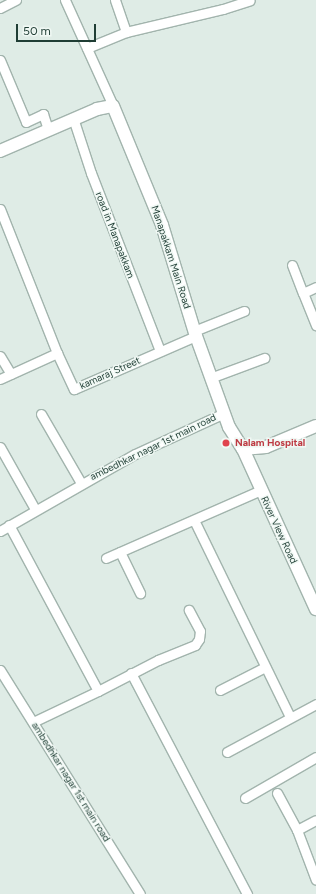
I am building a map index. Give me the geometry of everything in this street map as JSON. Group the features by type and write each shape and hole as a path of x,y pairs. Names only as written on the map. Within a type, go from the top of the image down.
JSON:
{"main road":[{"path":"0,151 74,118 97,109 113,106"},
{"name":"Manapakkam Main Road","path":"113,106 162,225 210,378 224,412 243,449"},
{"path":"243,449 266,447 316,426"},
{"name":"River View Road","path":"243,449 316,610"}],"street":[{"path":"0,8 16,0"},
{"path":"65,0 113,106"},
{"path":"115,0 126,32"},
{"path":"220,0 223,9"},
{"path":"87,48 126,32 223,9 250,0"},
{"path":"0,60 26,122 43,114 48,129"},
{"name":"road in Manapakkam","path":"74,118 91,173 160,351"},
{"path":"0,209 57,353 0,379"},
{"path":"292,265 316,325"},
{"path":"303,293 316,288"},
{"name":"kamaraj Street","path":"57,353 74,389 160,351 195,333 244,311"},
{"path":"0,356 11,374"},
{"path":"210,378 264,358"},
{"name":"ambedhkar nagar 1st main road","path":"0,531 35,509 135,454 224,412"},
{"path":"41,414 81,483"},
{"path":"0,447 35,509"},
{"path":"106,558 261,490"},
{"path":"194,520 263,668 290,717"},
{"path":"9,525 98,690"},
{"path":"120,552 140,593"},
{"path":"33,722 131,673 195,645 199,640 200,632 189,610"},
{"path":"220,690 263,668"},
{"name":"ambedhkar nagar 1st main road","path":"0,670 140,894"},
{"path":"131,673 247,894"},
{"path":"227,752 316,704"},
{"path":"245,798 316,757"},
{"path":"277,793 296,830 316,880"},
{"path":"296,830 316,820"}],"place":[{"name":"Nalam Hospital","path":"226,443"}]}
